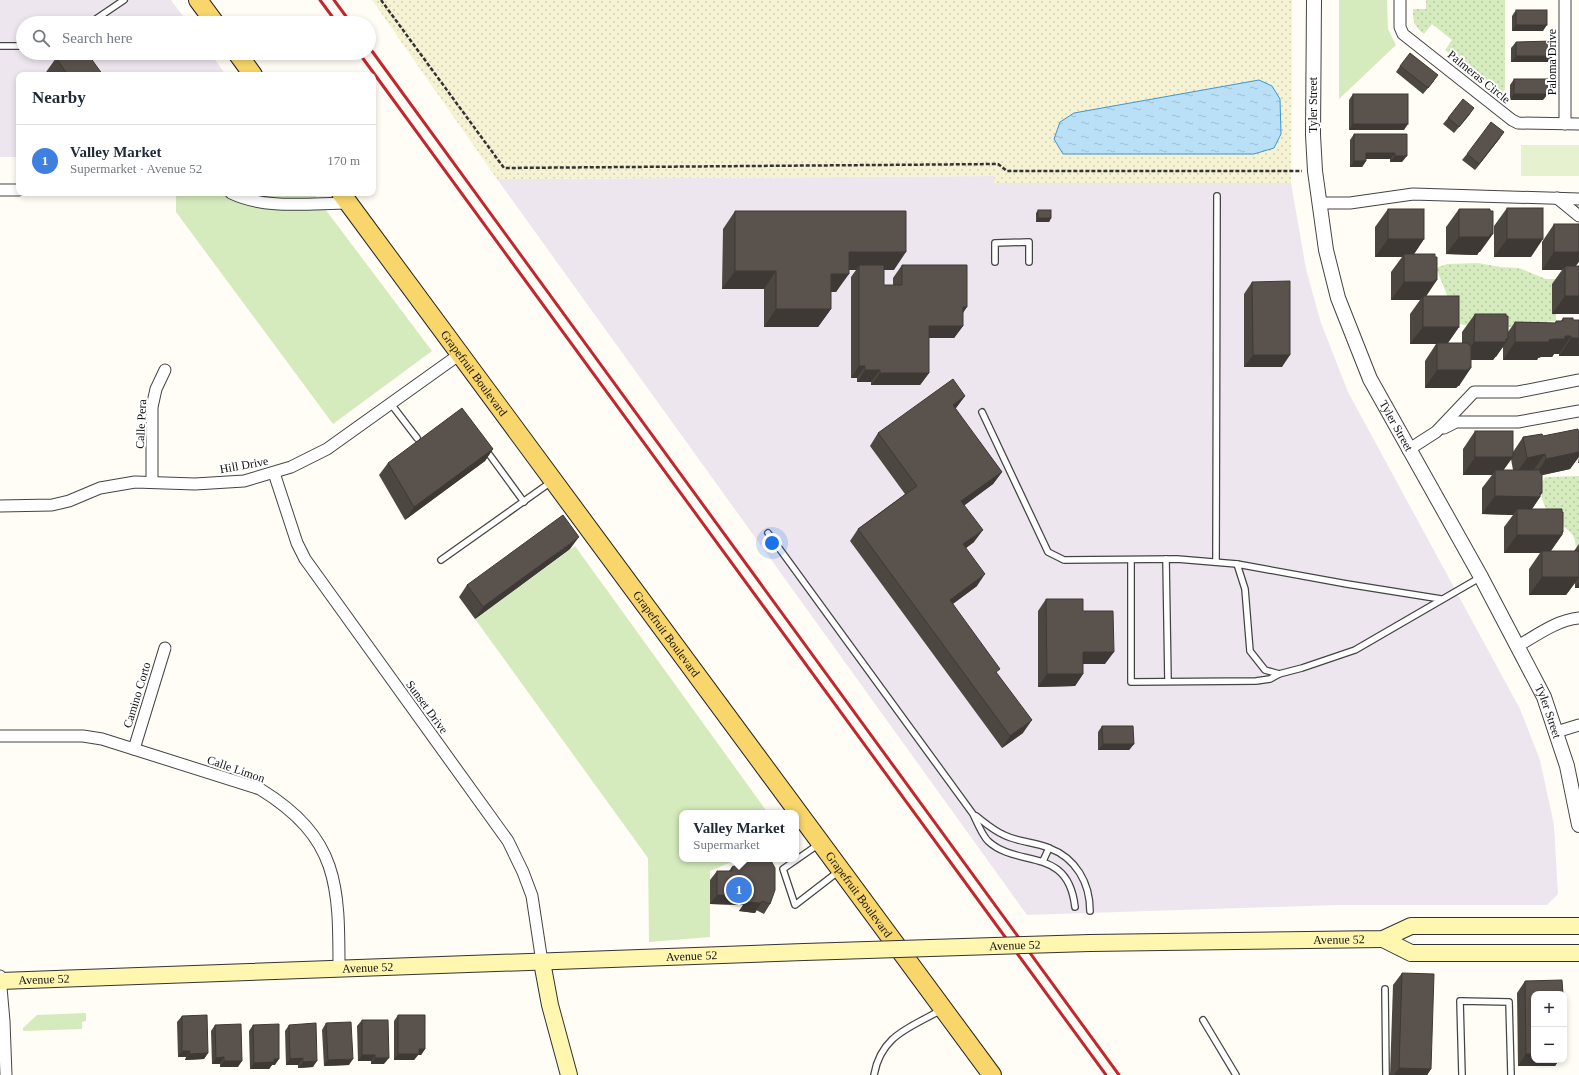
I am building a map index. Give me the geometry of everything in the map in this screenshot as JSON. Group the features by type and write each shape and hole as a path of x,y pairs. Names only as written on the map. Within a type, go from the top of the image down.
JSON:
{"main road":[{"path":"198,0 210,16"},
{"path":"242,60 251,72"},
{"name":"Grapefruit Boulevard","path":"345,198 797,810"},
{"name":"Grapefruit Boulevard","path":"799,813 992,1075"},
{"name":"Avenue 52","path":"1383,940 1411,926 1579,926"},
{"name":"Avenue 52","path":"0,982 804,952 1090,943 1383,940 1411,953 1579,953"},
{"path":"542,962 550,1005 570,1075"}],"street":[{"name":"Tyler Street","path":"1314,0 1313,135 1315,171 1326,250 1338,298 1370,379 1408,450 1481,577 1544,697 1567,766 1579,825"},
{"name":"Palmeras Circle","path":"1400,0 1400,27 1404,34 1512,120 1518,123 1579,124"},
{"name":"Paloma Drive","path":"1565,0 1565,124"},
{"path":"0,190 16,190"},
{"path":"1320,203 1350,203 1414,194 1579,199"},
{"path":"237,196 243,199 267,203 345,198"},
{"path":"1556,198 1579,216"},
{"name":"Hill Drive","path":"0,506 52,505 68,501 100,488 135,482 216,483 244,481 274,473 309,459 327,449 460,354"},
{"name":"Calle Pera","path":"152,482 152,407 156,389 165,370"},
{"path":"1436,432 1474,392 1518,392 1579,380"},
{"path":"1408,450 1436,432 1456,422 1518,422 1579,411"},
{"name":"Sunset Drive","path":"274,473 297,543 305,559 508,841 523,872 532,896 542,962"},
{"path":"1518,646 1542,631 1568,619 1579,618"},
{"name":"Camino Corto","path":"134,749 165,648"},
{"path":"1556,732 1579,725"},
{"name":"Calle Limon","path":"0,736 83,736 102,739 260,789 282,803 312,833 321,848 335,886 339,911 339,970"},
{"path":"0,976 4,1021 6,1075"}],"lane":[{"path":"100,16 124,0"},
{"path":"0,46 16,46"},
{"path":"1216,562 1217,196"},
{"path":"995,262 995,242 1029,242 1029,262"},
{"path":"391,404 417,438"},
{"path":"982,412 1048,552 1064,560 1166,559 1237,564 1441,599"},
{"path":"482,445 524,502"},
{"path":"441,560 553,480"},
{"path":"768,533 973,814 987,840 998,848 1043,861 1066,878 1073,892 1074,907"},
{"path":"1166,559 1168,681"},
{"path":"1131,560 1131,682 1256,681 1270,679 1279,674 1302,668 1355,650 1481,577"},
{"path":"1237,564 1245,589 1250,651 1265,670 1279,674"},
{"path":"973,814 1004,835 1049,848 1066,856 1079,870 1088,888 1090,911"},
{"path":"799,857 821,843"},
{"path":"1043,861 1049,848"},
{"path":"792,862 783,868 795,905 840,870"},
{"path":"1385,989 1386,1075"},
{"path":"1462,1075 1460,1001 1509,1002 1511,1075"},
{"path":"874,1075 882,1048 894,1036 943,1008"},
{"path":"1203,1020 1236,1075"}],"path":[{"path":"381,0 504,168 998,164 1007,171 1315,171"}],"shaded area":[{"path":"0,0 171,0 183,16 16,16 16,60 215,60 224,72 16,72 16,157 0,157"},
{"path":"372,0 1292,0 1291,183 994,183 994,176 497,179"},
{"path":"995,176 994,183 1291,183 1306,269 1321,323 1348,392 1520,709 1540,760 1554,825 1558,894 1547,905 1337,905 1027,915 497,179"}],"green space":[{"path":"1339,0 1387,0 1388,29 1396,45 1339,99"},
{"path":"1426,0 1505,0 1505,99 1445,50 1452,40 1432,24 1424,34 1418,29 1414,21 1413,9 1426,9"},
{"path":"1521,145 1579,145 1579,176 1521,176"},
{"path":"176,196 315,196 432,351 333,424 176,212"},
{"path":"1478,263 1500,267 1519,268 1546,279 1556,279 1552,284 1552,314 1556,314 1556,321 1500,327 1459,324 1436,268 1447,264"},
{"path":"1579,476 1579,547 1576,547 1575,540 1572,535 1567,529 1554,520 1547,511 1542,499 1541,487 1545,477"},
{"path":"575,546 766,810 679,810 679,862 731,862 710,871 710,937 649,942 648,858 475,619"},
{"path":"86,1013 86,1021 82,1022 82,1029 23,1031 23,1028 37,1015"}],"water":[{"path":"1259,80 1272,86 1280,99 1281,134 1274,148 1254,154 1063,154 1054,139 1060,122 1074,113"}],"building":[{"path":"1516,10 1547,10 1547,25 1516,25"},
{"path":"1553,41 1553,56 1516,56 1516,42"},
{"path":"1410,53 1438,75 1428,88 1400,66"},
{"path":"57,60 92,60 101,72 66,72"},
{"path":"1514,79 1548,79 1548,94 1514,94"},
{"path":"1353,94 1408,94 1408,124 1353,124"},
{"path":"1463,99 1474,108 1459,127 1448,118"},
{"path":"1491,122 1504,132 1479,164 1467,154"},
{"path":"1354,134 1407,134 1407,156 1395,156 1395,153 1366,153 1366,161 1354,161"},
{"path":"1507,208 1543,208 1543,239 1507,239"},
{"path":"1388,209 1424,209 1424,239 1388,239"},
{"path":"1459,209 1490,209 1490,211 1493,211 1493,234 1490,234 1490,237 1459,237"},
{"path":"1038,210 1051,210 1051,218 1038,218"},
{"path":"735,211 906,211 906,252 849,252 849,274 831,274 831,309 776,309 776,271 735,271"},
{"path":"1554,224 1579,224 1579,252 1554,252"},
{"path":"1404,254 1435,254 1435,257 1437,257 1437,280 1435,280 1435,282 1404,282"},
{"path":"859,265 884,265 884,285 902,285 902,265 967,265 967,307 963,307 963,326 929,326 929,373 880,373 880,370 865,370 865,366 859,366"},
{"path":"1565,266 1579,266 1579,296 1565,296"},
{"path":"1290,281 1290,355 1253,355 1252,282"},
{"path":"1423,296 1459,296 1459,327 1423,327"},
{"path":"1475,314 1506,314 1506,316 1508,316 1508,339 1506,339 1506,342 1474,342"},
{"path":"1563,318 1573,318 1573,320 1579,320 1579,338 1565,336 1565,339 1554,339 1549,340 1549,342 1515,342 1515,322 1556,323 1556,321 1563,321"},
{"path":"1437,343 1469,343 1469,345 1471,345 1471,368 1469,368 1469,370 1437,370"},
{"path":"953,379 965,396 953,405 1002,472 961,501 983,530 963,544 985,574 950,600 1000,669 996,672 1032,720 1010,736 858,529 917,486 878,433"},
{"path":"462,408 493,449 414,507 388,463"},
{"path":"1578,429 1579,452 1546,459 1545,454 1527,458 1523,437 1542,434 1543,436"},
{"path":"1475,431 1513,431 1513,457 1475,457"},
{"path":"1495,470 1540,470 1540,473 1542,473 1542,493 1540,493 1540,497 1495,496"},
{"path":"1517,509 1562,509 1562,535 1517,535"},
{"path":"563,515 579,537 483,607 467,585"},
{"path":"1542,551 1579,551 1579,577 1542,577"},
{"path":"1046,599 1083,599 1083,611 1113,611 1114,652 1083,652 1083,674 1047,674"},
{"path":"1102,726 1133,726 1134,744 1103,744"},
{"path":"743,862 772,862 775,868 775,890 770,904 762,901 761,903 746,902 749,896 717,895 717,871 732,871 732,867"},
{"path":"1402,973 1434,974 1431,1069 1399,1068"},
{"path":"1562,980 1563,991 1531,991 1531,1054 1526,1054 1525,981"},
{"path":"207,1015 208,1053 189,1054 190,1051 182,1051 182,1016"},
{"path":"398,1015 425,1015 425,1049 419,1049 419,1054 398,1054"},
{"path":"362,1020 388,1020 389,1058 375,1058 375,1055 362,1055"},
{"path":"351,1022 353,1059 328,1060 326,1023"},
{"path":"316,1023 317,1061 303,1062 303,1058 290,1059 289,1025"},
{"path":"241,1024 242,1061 224,1061 224,1057 216,1058 215,1025"},
{"path":"279,1024 279,1059 274,1059 274,1062 254,1063 253,1025"}],"railway":[{"path":"320,0 332,16"},
{"path":"334,0 346,16"},
{"path":"376,57 1119,1075"},
{"path":"364,60 373,72"},
{"path":"376,76 1106,1075"}],"place":[{"name":"Valley Market","path":"739,890"}]}
